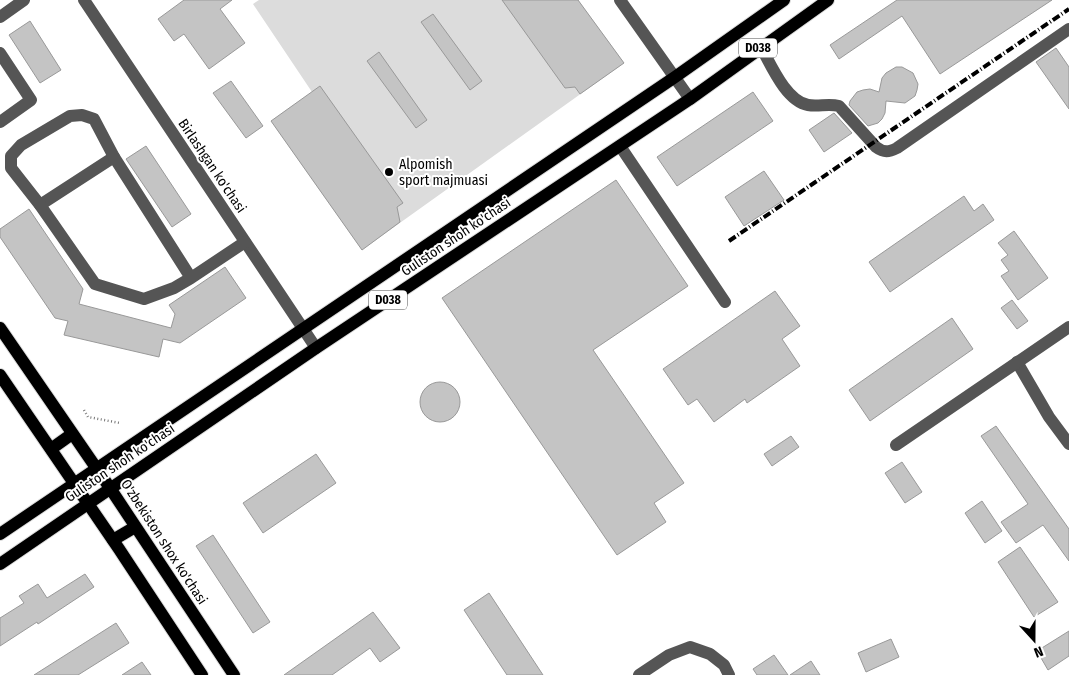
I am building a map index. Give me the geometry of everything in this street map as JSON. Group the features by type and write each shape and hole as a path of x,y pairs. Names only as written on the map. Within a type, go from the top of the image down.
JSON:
{"main road":[{"name":"Guliston shoh ko'chasi","path":"0,534 675,77 784,0"},
{"name":"Guliston shoh ko'chasi","path":"0,564 316,348 690,99 828,0"},
{"name":"O'zbekiston shox ko'chasi","path":"0,328 110,488 234,675"},
{"path":"0,375 113,540 202,675"},
{"path":"51,449 72,434"},
{"path":"113,540 135,527"}],"street":[{"path":"0,16 24,0"},
{"name":"Birlashgan ko'chasi","path":"84,0 316,348"},
{"path":"620,0 690,99"},
{"path":"761,47 787,92 796,100 806,105 830,104 839,106 876,147 882,152 889,152 1069,29"},
{"path":"0,53 31,100 0,122"},
{"path":"191,278 114,157 94,119 82,115 70,116 21,145 11,156 11,168 40,204 95,284 144,299 174,288 191,278 245,242"},
{"path":"620,146 725,302"},
{"path":"40,204 114,157"},
{"path":"896,444 1069,327"},
{"path":"1017,362 1048,417 1069,444"},
{"path":"639,675 669,655 690,648 710,654 724,665 729,675"}],"path":[{"path":"84,410 88,417 120,424"}],"shaded area":[{"name":"Alpomish sport majmuasi","path":"259,0 578,0 624,63 362,250 271,121 312,92 253,4"}],"building":[{"path":"184,0 232,0 220,9 245,43 209,69 184,34 174,41 158,19"},
{"path":"502,0 578,0 624,63 580,94 575,87 565,88"},
{"path":"897,0 1052,0 940,74 902,16 839,59 830,45"},
{"path":"433,14 482,81 470,90 421,22"},
{"path":"30,21 61,70 40,83 9,35"},
{"path":"1056,48 1069,67 1069,109 1036,62"},
{"path":"379,52 427,120 416,128 367,61"},
{"path":"896,67 902,67 913,73 918,84 915,96 905,103 886,101 885,113 882,119 878,123 868,126 849,105 850,101 857,92 863,90 870,89 879,92 882,78"},
{"path":"231,81 263,126 246,138 213,93"},
{"path":"320,86 403,203 397,207 400,222 362,250 271,121"},
{"path":"753,92 773,121 677,186 657,157"},
{"path":"834,113 852,133 824,152 809,130"},
{"path":"146,146 191,214 172,227 126,159"},
{"path":"764,171 784,200 744,226 725,197"},
{"path":"616,180 688,286 593,350 684,483 654,503 666,522 617,555 442,298"},
{"path":"964,196 974,211 983,204 994,220 890,292 869,262"},
{"path":"29,209 83,289 79,304 171,328 175,314 169,305 225,267 246,298 180,343 163,339 159,357 64,335 68,321 55,318 0,237 0,229"},
{"path":"1014,231 1048,278 1018,300 1001,276 1009,271 1001,260 1008,255 998,243"},
{"path":"775,291 800,326 782,339 800,366 747,403 745,399 714,422 697,399 688,405 663,369"},
{"path":"1012,300 1028,321 1017,329 1001,308"},
{"path":"952,318 973,349 870,421 849,390"},
{"path":"444,382 451,385 457,391 460,402 459,410 451,419 444,422 436,422 429,419 421,410 420,398 423,391 432,383"},
{"path":"996,426 1069,529 1069,561 1043,525 1016,543 1001,522 1028,504 981,436"},
{"path":"791,436 799,447 772,466 764,454"},
{"path":"316,454 336,483 263,533 243,503"},
{"path":"902,462 922,492 905,503 885,473"},
{"path":"982,501 1002,531 985,543 965,513"},
{"path":"213,535 270,622 253,633 196,546"},
{"path":"1020,547 1058,602 1034,617 998,562"},
{"path":"85,574 94,587 38,624 37,622 0,646 0,618 24,603 19,596 38,584 47,598"},
{"path":"489,593 543,675 507,675 464,610"},
{"path":"373,612 400,648 380,662 370,648 332,675 284,675"},
{"path":"116,623 129,643 78,675 34,675"},
{"path":"1069,631 1069,656 1048,670 1037,651"},
{"path":"891,639 899,657 866,672 858,653"},
{"path":"774,655 788,675 757,675 753,669"},
{"path":"811,661 820,675 790,675"},
{"path":"142,662 151,675 122,675"}],"railway":[{"path":"729,241 1069,9"}],"place":[{"name":"Alpomish sport majmuasi","path":"389,172"}]}
